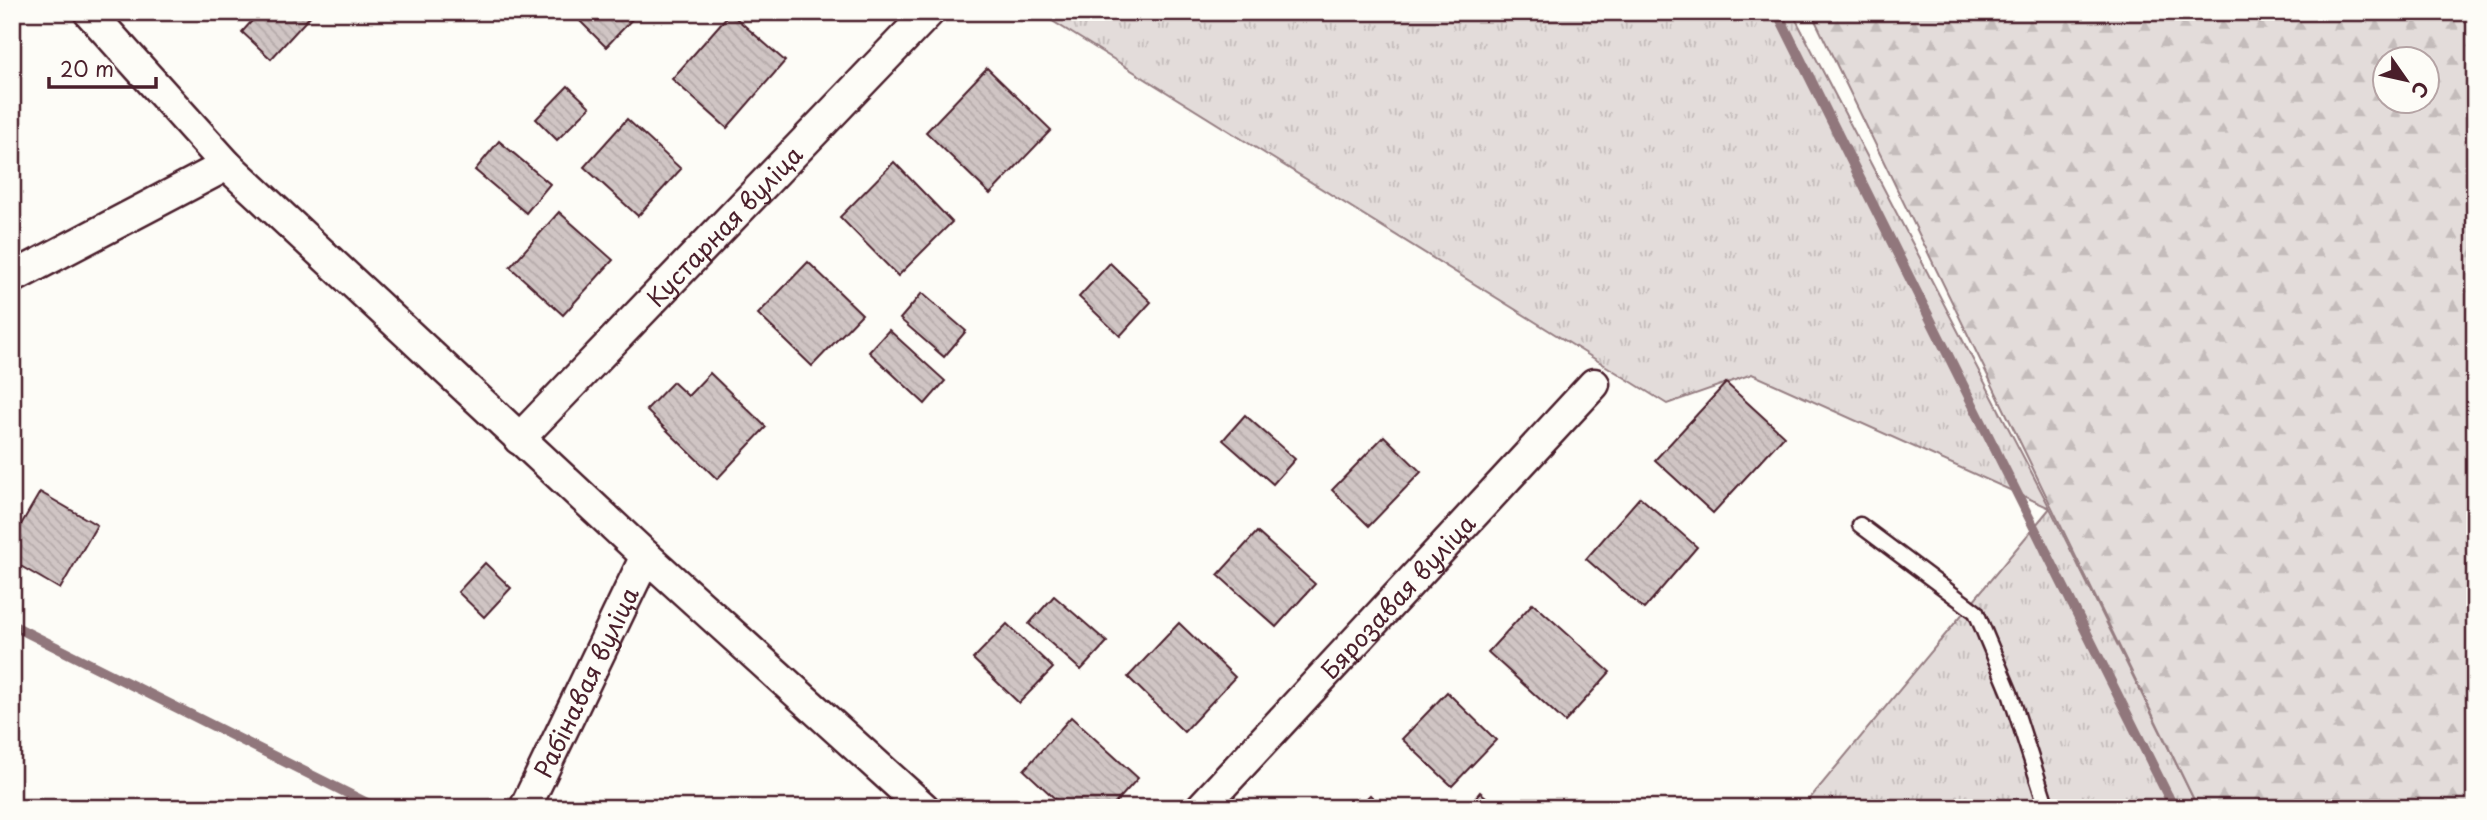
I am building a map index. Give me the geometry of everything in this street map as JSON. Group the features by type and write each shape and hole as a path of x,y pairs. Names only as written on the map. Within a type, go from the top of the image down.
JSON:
{"street":[{"path":"89,12 227,165 646,556 925,808"},
{"name":"Кустарная вуліца","path":"519,439 929,12"},
{"path":"12,278 227,165"},
{"name":"Бярозавая вуліца","path":"1201,808 1594,384"},
{"name":"Рабінавая вуліца","path":"525,808 646,556"}],"lane":[{"path":"1860,525 1976,612 2010,693 2047,808"}],"green space":[{"path":"1038,12 1792,12 2050,508 1752,374 1667,404"},
{"path":"1811,12 2475,12 2475,808 2198,808"},
{"path":"2050,508 2198,808 1802,808"}],"building":[{"path":"260,12 314,12 271,59 242,32"},
{"path":"571,12 635,12 637,14 606,47"},
{"path":"730,13 785,61 727,128 672,79"},
{"path":"987,68 1051,130 990,194 926,132"},
{"path":"568,86 590,107 557,140 536,119"},
{"path":"627,119 681,169 638,216 584,167"},
{"path":"499,141 550,184 526,213 475,170"},
{"path":"894,162 952,222 898,276 840,217"},
{"path":"559,212 613,260 563,315 510,267"},
{"path":"808,262 862,314 812,366 758,314"},
{"path":"1110,263 1151,302 1120,336 1079,297"},
{"path":"922,293 966,331 944,357 900,319"},
{"path":"889,330 945,381 925,404 869,352"},
{"path":"710,373 766,427 717,479 646,410 673,382 688,396"},
{"path":"1726,383 1784,436 1713,513 1655,460"},
{"path":"1245,415 1295,459 1273,484 1223,440"},
{"path":"1384,436 1421,472 1369,526 1332,490"},
{"path":"40,492 97,525 60,589 12,561 12,540"},
{"path":"1640,497 1697,547 1644,609 1586,559"},
{"path":"1257,532 1315,584 1276,627 1218,575"},
{"path":"485,563 511,588 484,617 458,592"},
{"path":"1054,596 1107,642 1081,670 1029,624"},
{"path":"1533,603 1610,672 1565,722 1488,652"},
{"path":"1179,623 1235,677 1184,732 1128,677"},
{"path":"1007,624 1053,668 1019,703 973,659"},
{"path":"1447,692 1496,740 1452,786 1402,739"},
{"path":"1071,717 1138,778 1111,808 1065,808 1024,770"},
{"path":"1480,792 1499,808 1467,808"},
{"path":"1370,795 1383,808 1357,808"}],"waterway":[{"path":"1777,12 2174,808"},
{"path":"12,625 377,808"}]}
